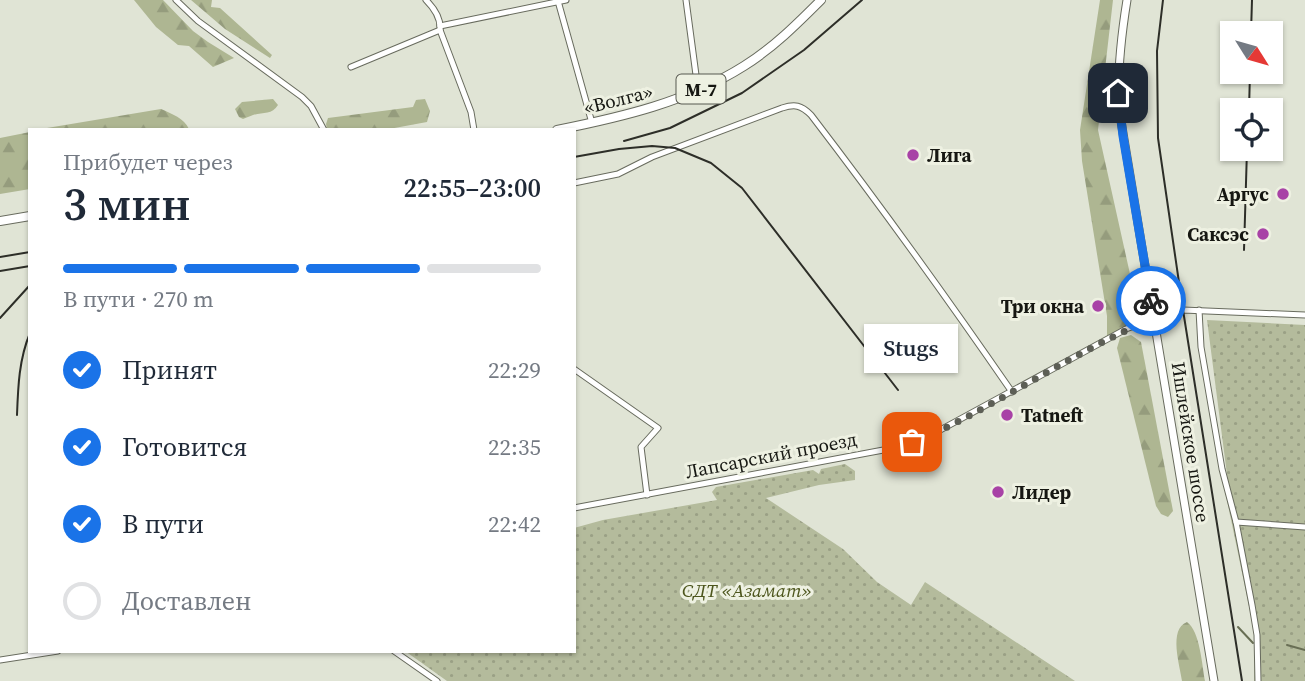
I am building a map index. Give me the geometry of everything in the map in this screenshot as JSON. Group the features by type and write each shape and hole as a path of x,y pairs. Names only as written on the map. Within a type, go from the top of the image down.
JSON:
{"highway":[{"name":"«Волга»","path":"567,128 649,108 698,90 744,67 779,41 821,0"},
{"path":"0,221 28,216"}],"main road":[{"name":"Ишлейское шоссе","path":"1128,0 1118,74 1119,109 1214,681"}],"street":[{"path":"176,0 198,21 302,97 317,115 323,128"},
{"path":"426,0 437,15 471,112 474,128"},
{"path":"351,67 440,28 566,0"},
{"path":"686,0 698,90"},
{"path":"558,1 592,123"},
{"path":"576,183 618,174 652,157 782,108 801,106 811,115 869,191 1012,392"},
{"name":"Лапсарский проезд","path":"576,508 894,448 931,435 1126,329 1183,310 1305,314"},
{"path":"1199,310 1201,347 1222,469 1236,522 1257,635 1258,681"},
{"path":"576,370 658,428 641,447 647,495"},
{"path":"1236,522 1305,527"},
{"path":"0,660 45,653"},
{"path":"397,653 437,681"}],"green space":[{"path":"134,0 163,0 193,31 234,58 213,67 189,46 178,45 156,27"},
{"path":"191,0 212,0 211,7 220,8 272,55 270,58 225,29"},
{"path":"1100,0 1113,0 1098,130 1140,319 1107,336 1107,316 1082,161 1080,130"},
{"path":"273,99 278,105 267,113 243,119 235,109 242,102"},
{"path":"425,99 430,111 427,122 394,128 327,128 328,118 413,107 416,100"},
{"path":"161,109 181,119 188,128 47,128"},
{"path":"28,132 28,189 0,194 0,138"},
{"path":"1207,320 1305,325 1305,681 1254,681 1255,635 1225,491 1229,490"},
{"path":"1131,335 1141,342 1173,511 1168,517 1161,514 1156,506 1117,348 1120,338"},
{"name":"СДТ «Азамат»","path":"845,464 855,471 855,480 819,485 766,498 843,549 877,582 911,605 925,582 1075,681 447,681 408,653 576,653 576,527 603,520 717,500 712,492 716,487 813,470 819,474 821,469"},
{"path":"1187,622 1198,640 1205,681 1182,681 1177,640 1181,626"}],"waterway":[{"path":"1238,627 1253,643"},
{"path":"1287,645 1305,650"}],"railway":[{"path":"624,141 670,128 742,93 804,50 862,0"},
{"path":"1163,0 1157,51 1158,138 1242,681"},
{"path":"1251,21 1252,0"},
{"path":"1249,98 1250,84"},
{"path":"576,157 652,146 675,148 711,163 742,188 898,390"},
{"path":"1244,250 1247,161"},
{"path":"0,257 28,252"},
{"path":"0,271 28,266"},
{"path":"0,318 28,287"},
{"path":"17,415 21,363 28,338"}],"way so far":[{"path":"912,442 971,415 1126,329 1154,318 1151,301"}],"place":[{"name":"Лига","path":"913,155"},
{"name":"Аргус","path":"1283,194"},
{"name":"Саксэс","path":"1263,234"},
{"name":"Три окна","path":"1098,306"},
{"name":"Tatneft","path":"1007,415"},
{"name":"Stugs","path":"912,442"},
{"name":"Лидер","path":"998,492"}],"route":[{"path":"1118,93 1151,301"}]}
